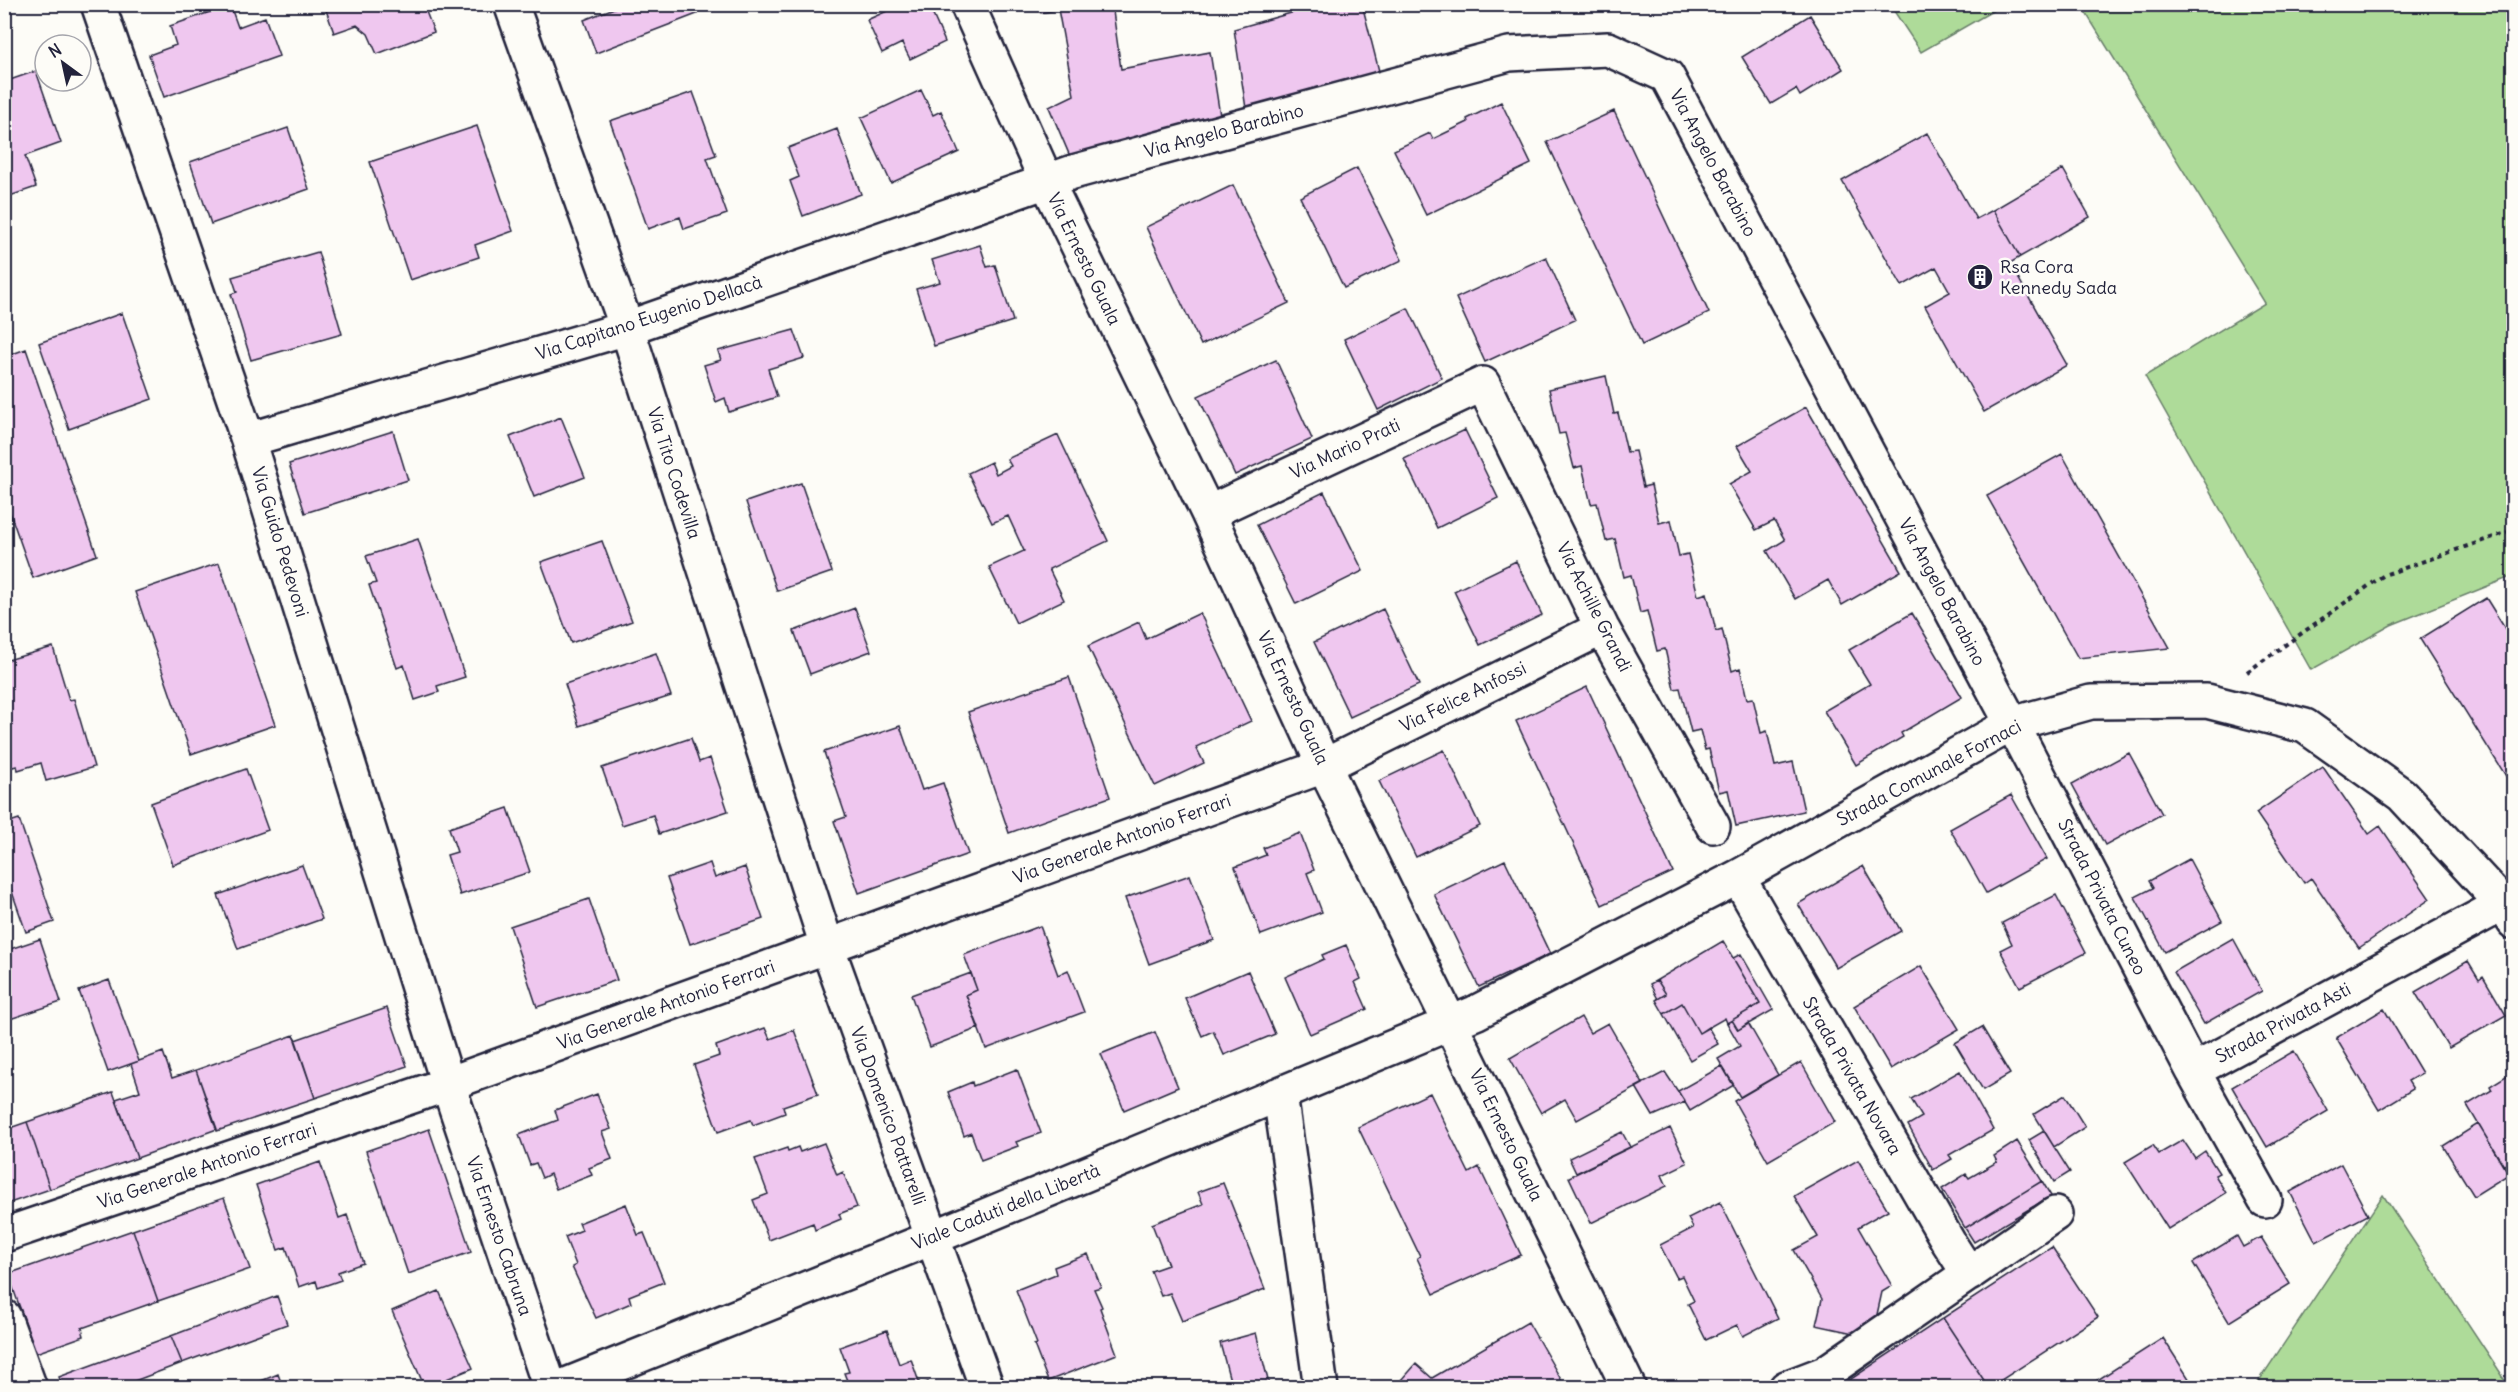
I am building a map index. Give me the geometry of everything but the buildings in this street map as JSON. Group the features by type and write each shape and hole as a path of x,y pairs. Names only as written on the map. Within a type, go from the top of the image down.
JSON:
{"street":[{"name":"Via Guido Pedevoni","path":"98,4 248,440 448,1084"},
{"name":"Via Tito Codevilla","path":"511,4 627,328 827,946"},
{"name":"Via Ernesto Guala","path":"967,4 1046,180 1208,513 1324,766 1632,1382"},
{"name":"Via Angelo Barabino","path":"1046,180 1509,54 1608,49 1667,76 2012,724"},
{"name":"Via Capitano Eugenio Dellacà","path":"248,440 627,328 1046,180"},
{"name":"Via Mario Prati","path":"1208,513 1483,384"},
{"name":"Via Achille Grandi","path":"1483,384 1602,628 1713,826"},
{"name":"Via Felice Anfossi","path":"1324,766 1602,628"},
{"name":"Strada Comunale Fornaci","path":"1451,1024 1737,877 2012,724 2091,702 2207,701 2305,726 2402,795 2510,909"},
{"name":"Strada Privata Cuneo","path":"2012,724 2193,1071"},
{"name":"Via Generale Antonio Ferrari","path":"4,1235 448,1084 1324,766"},
{"name":"Strada Privata Novara","path":"1737,877 1969,1274"},
{"name":"Strada Privata Asti","path":"2193,1071 2510,909"},
{"name":"Via Domenico Pattarelli","path":"827,946 987,1388"},
{"name":"Viale Caduti della Libertà","path":"559,1388 932,1238 1451,1024"},
{"path":"2193,1071 2265,1200"},
{"name":"Via Ernesto Cabruna","path":"448,1084 550,1388"},
{"path":"1280,1094 1321,1388"},
{"path":"1786,1388 1825,1373 2055,1214"},
{"path":"4,1317 30,1388"}],"path":[{"path":"2207,701 2384,575 2514,530"}],"green space":[{"path":"1890,5 2003,5 1921,52"},
{"path":"2081,5 2513,5 2513,576 2391,625 2311,670 2145,376 2265,303"},
{"path":"2383,1195 2510,1387 2255,1387"}],"place":[{"name":"Rsa Cora Kennedy Sada","path":"1980,277"}]}
